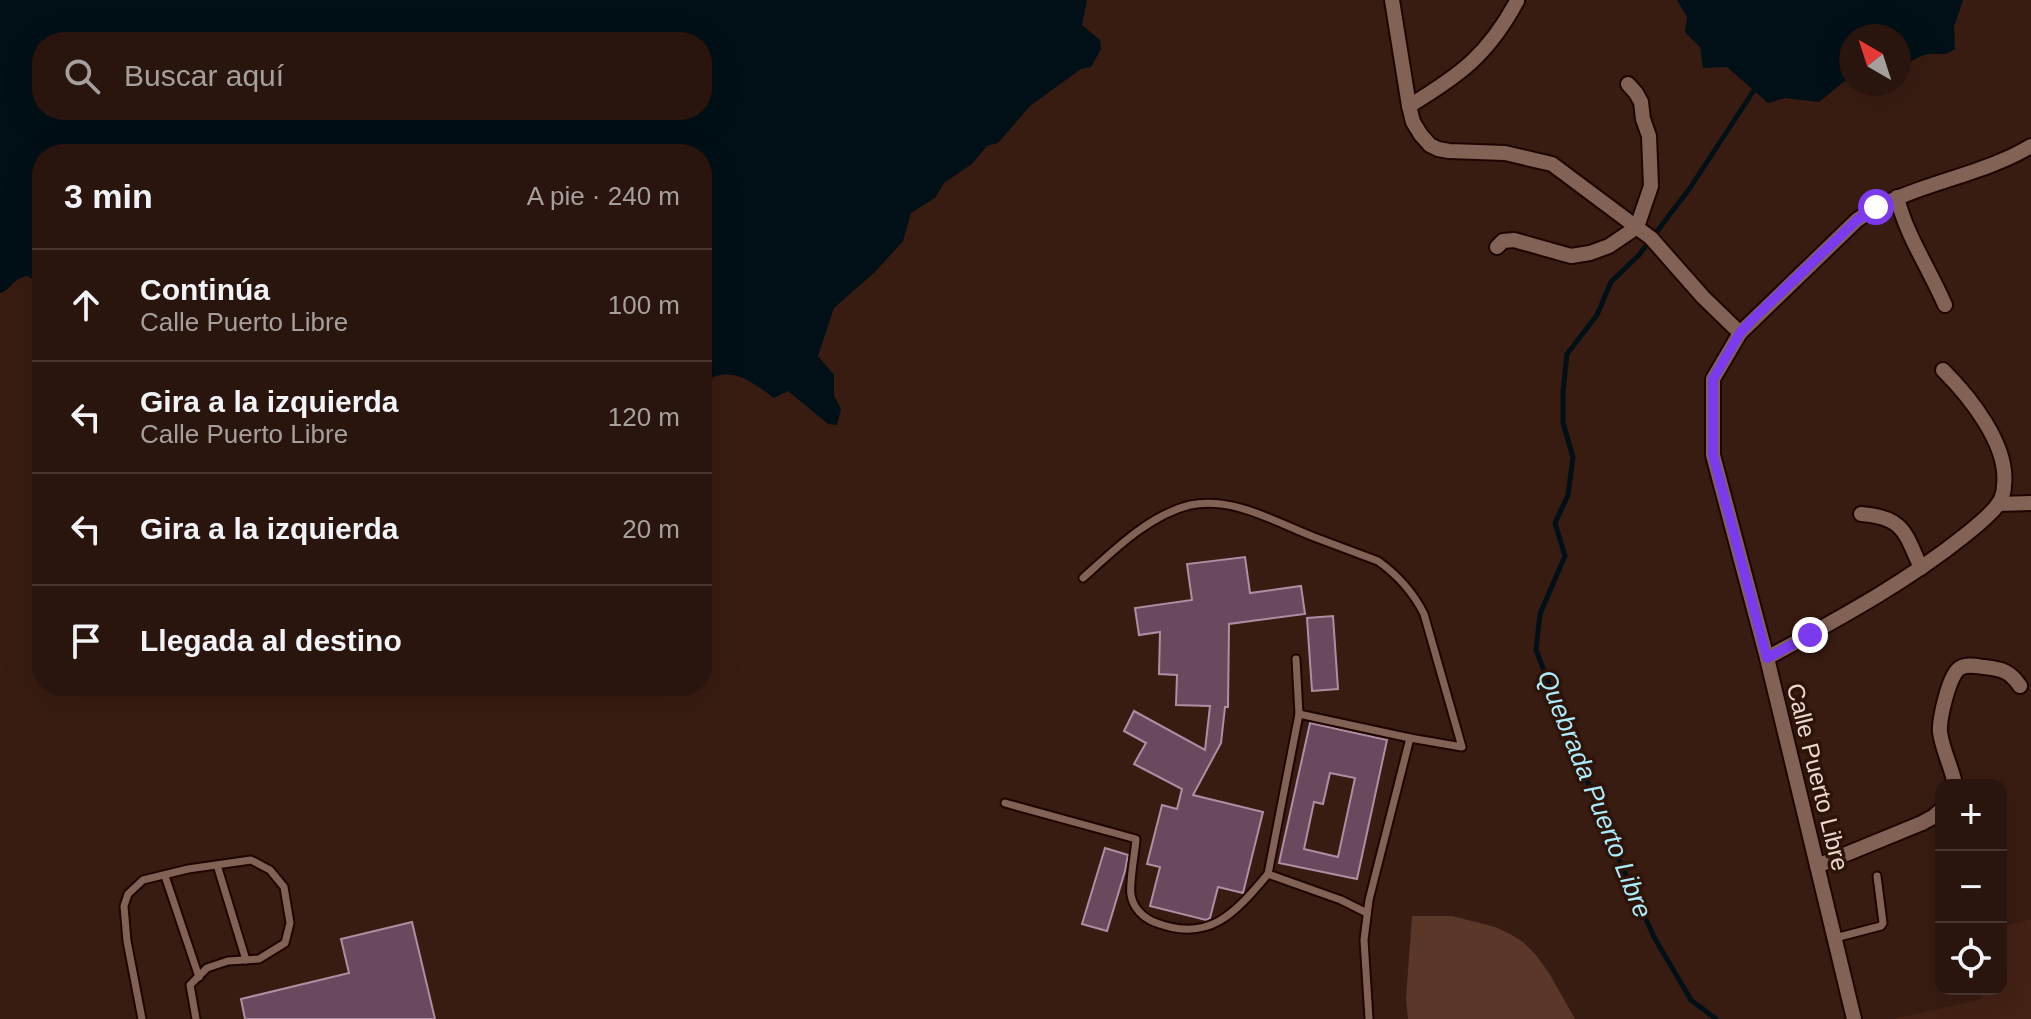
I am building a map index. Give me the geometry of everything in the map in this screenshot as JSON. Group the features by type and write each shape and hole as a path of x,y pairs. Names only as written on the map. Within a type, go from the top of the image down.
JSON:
{"street":[{"path":"1392,0 1409,106 1413,122 1421,135 1434,147 1449,151 1505,153 1552,164 1651,238 1740,333"},
{"path":"1409,106 1467,68 1492,40 1517,1"},
{"path":"1497,247 1503,241 1514,240 1571,256 1609,246 1637,227 1651,186 1649,136 1641,102 1628,84"},
{"name":"Calle Puerto Libre","path":"1854,1019 1767,658 1713,455 1713,379 1740,333 1857,220 1897,197 1981,170 2031,146"},
{"path":"1897,197 1906,226 1945,305"},
{"path":"1767,658 1921,568 1971,530 1998,504 2005,476 1997,446 1968,397 1943,370"},
{"path":"1998,504 2031,503"},
{"path":"1861,514 1886,517 1898,524 1921,568"},
{"path":"1954,779 1940,732 1940,721 1953,674 1968,666 1998,668 2012,674 2020,686"},
{"path":"1817,866 1935,815"}],"lane":[{"path":"1083,578 1145,527 1167,514 1210,503 1253,512 1378,561 1415,595 1424,614 1462,747 1299,714"},
{"path":"1005,803 1136,839 1130,894 1135,908 1149,920 1161,924 1196,930 1211,926 1244,902 1268,874 1299,714 1296,659"},
{"path":"1369,1019 1364,940 1367,913 1410,738"},
{"path":"142,1019 127,941 124,906 128,894 143,880 188,869 251,860 270,870 284,887 290,923 285,943 259,959 228,961 207,968 190,985 196,1019"},
{"path":"217,865 246,960"},
{"path":"1268,874 1341,900 1367,913"},
{"path":"165,876 199,977"},
{"path":"1835,938 1881,926 1884,920 1877,876"}],"shaded area":[{"path":"0,0 1087,0 1082,25 1100,40 1101,49 1091,67 1081,69 1030,106 998,143 987,146 972,164 944,183 935,198 911,213 903,241 875,272 834,308 818,356 834,375 834,396 841,409 837,425 828,424 788,391 774,398 740,377 712,377 712,144 32,144 32,279 27,276 17,280 0,293"},
{"path":"1677,0 1963,0 1954,27 1955,49 1945,54 1921,56 1911,62 1911,24 1839,24 1839,86 1819,102 1785,98 1768,103 1727,67 1703,68 1700,47 1685,32 1687,17"},
{"path":"1412,916 1452,916 1495,927 1523,942 1549,973 1575,1019 1408,1019 1406,999"},
{"path":"2031,919 2031,1019 1894,1019 1982,999 1982,995 2007,995 2007,925"}],"building":[{"path":"1245,557 1250,593 1301,586 1305,614 1229,624 1228,707 1225,707 1221,743 1193,795 1263,812 1243,893 1218,887 1210,918 1206,920 1150,906 1160,867 1147,864 1162,805 1177,809 1182,789 1134,764 1146,743 1124,731 1134,711 1205,750 1210,706 1176,705 1177,675 1159,674 1160,632 1139,635 1135,608 1192,600 1187,564"},
{"path":"1333,616 1338,689 1312,691 1307,618"},
{"path":"1310,723 1387,740 1357,879 1279,863","holes":["1330,773 1355,778 1338,857 1304,849 1314,802 1323,804"]},
{"path":"1105,848 1128,855 1107,931 1082,924"},
{"path":"412,922 435,1019 245,1019 241,999 349,973 341,939"}],"waterway":[{"name":"Quebrada Puerto Libre","path":"1716,1019 1691,1000 1654,937 1611,842 1536,650 1540,614 1565,556 1555,523 1568,495 1573,457 1563,423 1567,354 1597,315 1611,282 1639,255 1690,188 1756,87"}],"route":[{"path":"1810,635 1767,658 1713,455 1713,379 1740,333 1751,321 1857,220 1876,207"}]}
